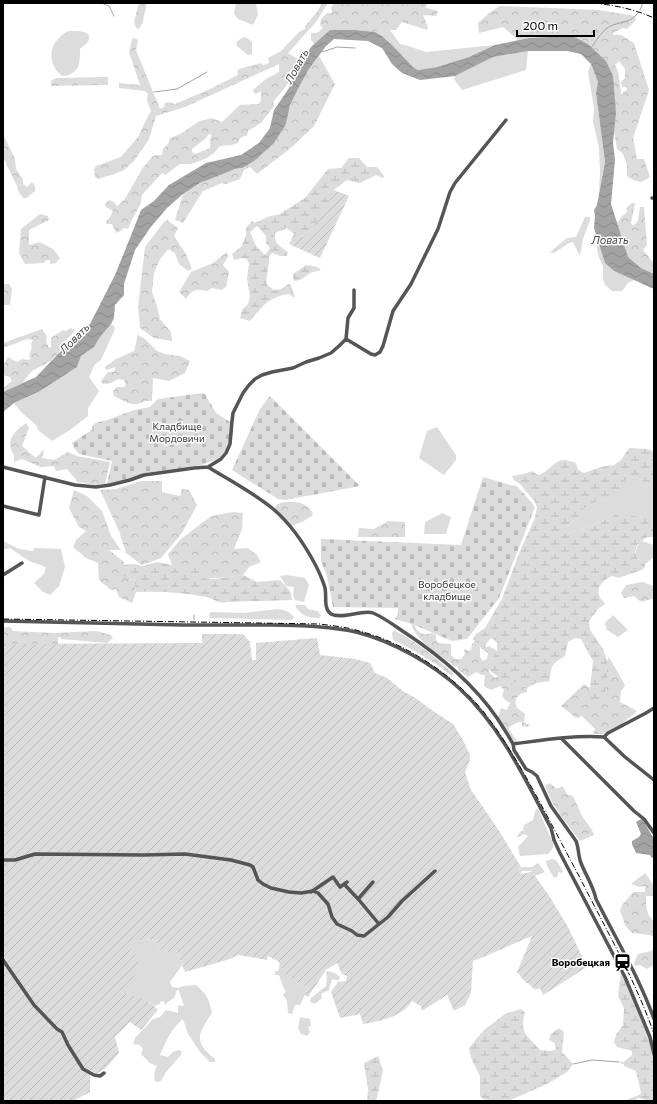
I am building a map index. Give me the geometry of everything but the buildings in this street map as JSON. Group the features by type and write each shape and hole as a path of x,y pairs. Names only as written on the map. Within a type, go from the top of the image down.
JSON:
{"street":[{"path":"346,339 371,354 376,355 380,352 393,311 411,284 438,229 450,192 455,183 506,120"},
{"path":"3,467 75,485 96,487 130,480 144,475 208,467 221,459 226,453 230,444 234,413 243,393 255,379 272,372 293,368 331,353 346,339 348,318 354,308 354,290"},
{"path":"208,467 257,498 284,520 300,540 316,566 325,589 326,608 331,614 337,616 372,613 398,628 425,646 450,666 476,693 496,717 513,744 514,750 526,769 537,776 551,806 576,841 580,861 594,889 596,899 636,976 654,1019"},
{"path":"3,506 39,515 45,477"},
{"path":"3,575 22,563"},
{"path":"3,621 300,625 331,628 357,633 381,641 412,655 434,669 472,701 500,737 514,761 551,828 554,840 560,853 625,978 650,1037 654,1054"},
{"path":"604,737 608,733 654,708"},
{"path":"513,744 561,738 591,736 604,737 625,757 654,780"},
{"path":"561,738 634,811 644,819 654,833"},
{"path":"3,860 15,860 35,854 185,854 210,856 250,865 253,867 258,880 271,888 289,892 318,892 328,904 332,918 337,924 357,935 364,936 388,917 402,901 435,871"},
{"path":"311,892 333,877 340,887 345,883 379,924"},
{"path":"358,899 373,882"},
{"path":"3,960 34,1005 57,1029 62,1032 83,1069 94,1075 100,1076 104,1073"}],"green space":[{"path":"139,3 147,3 142,24 139,29 136,28 134,22"},
{"path":"236,3 256,3 258,15 253,25 238,19 234,14"},
{"path":"322,3 328,3 316,22 288,53 299,60 287,85 273,102 274,106 261,123 248,131 247,136 241,138 238,143 220,146 214,153 205,159 191,164 180,164 165,175 162,173 142,195 140,205 128,229 124,228 116,233 112,224 106,224 113,211 106,207 105,204 109,200 114,202 117,206 125,199 142,169 152,157 162,155 163,149 168,144 170,138 180,134 200,121 212,118 222,122 240,105 258,104 261,101 261,91 256,94 253,90 266,79 279,72 279,64 185,107 156,116 149,139 134,161 124,170 98,179 95,177 94,169 96,166 121,157 138,137 151,112 147,100 148,94 145,91 119,88 119,83 140,85 129,52 132,39 135,38 138,40 136,50 160,109 164,107 165,103 169,102 175,104 238,75 237,71 239,69 261,63 263,65 269,63 268,58 281,51 300,31 305,29 305,26 317,12","holes":["209,134 212,135 210,139 210,148 195,154 192,152 192,149"]},
{"path":"336,3 424,3 427,4 426,8 438,11 436,16 423,15 428,27 427,30 402,22 396,30 390,30 400,44 408,46 408,50 400,48 379,30 375,32 330,30 315,44 311,40 311,33 317,33 323,28 320,25 321,19 327,13 332,13 331,6"},
{"path":"500,6 599,10 635,16 636,20 627,29 623,28 613,33 613,35 621,35 634,43 649,90 633,138 637,159 644,159 650,177 641,182 633,180 627,176 627,165 623,154 617,149 614,131 616,113 606,61 588,44 573,36 518,40 503,27 479,33 478,23","holes":["619,61 625,69 625,78 621,82 622,87 626,87 627,90 623,92 622,97 618,71 615,65"]},
{"path":"379,30 400,48 407,50 408,46 426,52 495,45 469,57 437,67 418,70 413,67 382,36 375,32"},
{"path":"69,31 86,33 89,38 88,42 80,49 80,59 76,71 62,76 54,67 51,56 53,46 56,41"},
{"path":"244,37 252,42 252,54 248,55 237,46 236,43"},
{"path":"528,51 526,70 462,90 454,79 455,76 493,57"},
{"path":"319,56 335,84 314,126 292,147 257,174 250,167 244,170 240,179 226,184 222,183 203,191 183,223 175,220 183,194 211,178 242,168 286,124 290,105 309,69"},
{"path":"591,64 598,82 596,93 605,162 599,193 599,148 593,121 594,108 588,72"},
{"path":"108,77 108,85 51,86 51,81 56,78"},
{"path":"3,138 5,138 15,159 16,169 23,179 23,184 17,186 3,157"},
{"path":"349,158 359,158 367,167 377,167 384,176 383,178 376,175 360,183 347,180 334,190 328,207 312,229 301,237 294,234 287,228 275,233 276,242 288,252 287,256 280,256 272,253 269,256 267,285 274,290 281,289 290,283 295,297 289,294 276,297 266,303 250,321 240,318 242,310 248,304 250,297 247,279 249,264 247,259 242,258 234,260 232,254 242,246 246,235 246,228 252,221 255,223 267,217 280,214 305,198 328,169 341,168","holes":["257,226 266,236 266,243 270,248 265,255 256,246 250,232"]},
{"path":"32,182 35,186 35,191 26,198 23,198 18,191 17,186 23,184 27,187"},
{"path":"334,190 349,196 320,258 289,244 294,234 302,237 312,229 327,207"},
{"path":"632,203 635,203 631,223 633,226 638,221 640,207 644,207 647,245 643,250 654,263 654,274 641,268 628,257 617,223 627,212 626,208"},
{"path":"40,214 48,216 49,220 29,230 29,245 40,242 53,249 60,258 56,263 50,264 50,260 47,260 43,263 25,264 19,253 21,229"},
{"path":"585,217 590,217 590,220 583,239 580,256 573,242 554,253 550,252 567,238 576,237"},
{"path":"167,220 178,228 174,236 186,254 192,269 188,271 179,264 175,253 168,249 160,259 154,273 152,292 160,319 171,332 172,341 154,338 140,328 138,307 145,247"},
{"path":"599,243 605,263 614,271 634,280 628,283 622,291 612,291 605,285 603,279 603,266 599,258 597,248"},
{"path":"227,252 228,256 223,265 229,272 226,287 221,290 212,288 207,291 195,290 190,293 186,299 179,292 191,272 213,263"},
{"path":"306,265 321,269 319,271 312,272 300,280 294,281 293,274"},
{"path":"3,284 9,284 12,289 10,305 3,305"},
{"path":"111,324 115,327 114,331 101,360 95,364 89,377 99,391 88,408 88,416 70,430 52,441 38,430 36,425 21,412 14,403 40,391 77,367 81,356 94,347"},
{"path":"71,328 75,331 61,345 59,353 51,361 32,371 22,383 3,392 3,388 12,381 10,377 3,375 3,366 8,357 17,362 22,359 29,360 31,358 29,356 33,340 27,339 3,348 3,343 42,329 47,336 46,341 49,348 51,347 51,338 63,330 66,331"},
{"path":"138,335 145,339 157,351 165,354 180,356 190,361 185,373 169,381 153,378 152,401 133,404 127,403 114,396 113,391 117,387 126,386 124,380 118,379 111,383 103,384 101,381 108,372 114,372 116,367 106,370 105,367 116,359 134,351"},
{"name":"Кладбище Мордовичи","path":"203,393 216,413 230,422 229,443 220,458 201,465 145,473 134,478 107,484 112,461 79,454 74,448 72,443 93,429 92,427 95,423 134,410 150,407 158,399"},
{"path":"270,396 360,486 285,500 278,499 232,470 260,409"},
{"path":"26,423 29,428 22,446 36,458 44,449 42,458 54,460 68,452 77,456 110,462 105,484 97,485 78,482 67,469 56,471 54,466 41,467 22,459 14,462 14,455 10,445 12,437 18,429"},
{"path":"437,427 456,455 456,460 444,475 419,458 427,431"},
{"path":"629,448 648,449 654,452 654,490 650,485 636,477 629,478 620,484 622,488 618,492 607,499 595,502 583,509 581,514 565,528 564,531 567,534 594,525 616,514 627,512 633,516 645,517 652,528 654,528 654,537 647,537 637,545 635,552 639,560 645,564 645,567 642,570 618,578 612,576 604,581 598,592 605,604 598,609 589,621 590,630 603,649 607,661 607,687 602,697 591,703 586,702 583,697 590,688 593,661 581,639 575,638 568,642 565,656 554,663 550,681 536,683 527,688 517,681 510,686 488,669 489,663 497,651 497,642 491,638 486,644 485,648 482,649 473,639 476,634 485,628 502,599 520,551 535,518 537,507 535,502 512,476 532,471 538,475 542,474 556,462 563,460 576,463 578,470 584,473 601,467 614,465 621,460"},
{"name":"Воробецкое кладбище","path":"483,477 518,487 535,507 499,598 467,639 452,641 412,624 395,619 398,613 398,608 333,607 327,576 321,561 321,539 461,545"},
{"path":"636,477 650,485 654,490 654,528 652,528 644,517 616,514 594,525 567,534 564,531 565,528 581,514 583,509 595,502 607,499 620,484 629,478"},
{"path":"141,481 162,481 162,492 180,496 182,489 189,490 197,505 182,533 161,558 142,565 126,553 119,531 100,490 116,489"},
{"path":"74,490 87,496 102,511 111,536 121,550 109,550 124,562 123,578 134,580 136,592 132,603 119,597 116,589 111,590 99,580 98,563 86,558 73,547 76,540 86,531 79,527 69,508"},
{"path":"284,502 297,502 304,504 313,513 312,516 291,526 274,508 278,504"},
{"path":"233,512 243,513 242,529 234,549 248,548 257,555 261,562 249,567 243,575 213,578 200,578 179,572 172,565 168,554 181,539 211,516"},
{"path":"442,513 451,517 446,534 424,534 425,522"},
{"path":"388,521 405,522 405,537 358,537 359,528 374,529"},
{"path":"3,541 19,549 33,551 34,548 61,549 65,567 59,586 50,595 43,592 34,583 44,574 46,567 29,561 10,548 3,550"},
{"path":"642,541 654,545 654,557 645,564 639,559 636,553 637,547"},
{"path":"157,562 172,565 179,572 186,572 194,565 202,567 201,578 215,579 243,575 257,582 280,580 291,592 292,600 222,603 209,598 189,594 136,592 134,580 123,578 123,565 134,564 143,566"},
{"path":"287,575 305,578 309,585 304,602 295,600 293,595 294,587 286,586 280,576"},
{"path":"642,582 654,587 654,601 652,599 641,602 634,596 624,598 621,593 626,585"},
{"path":"305,605 308,609 317,611 321,615 319,618 305,616 295,606"},
{"path":"278,609 291,614 294,617 292,620 210,618 209,614 211,612 244,613"},
{"path":"613,615 628,630 618,637 607,630 605,623"},
{"path":"412,624 422,633 432,633 436,635 436,640 438,643 451,644 451,655 455,659 461,659 465,654 464,650 471,650 472,644 475,642 480,647 480,657 483,661 487,659 488,653 482,649 489,646 497,651 489,663 489,672 495,678 498,676 510,686 517,681 527,688 527,692 519,695 515,702 517,708 525,714 524,723 530,725 527,727 522,726 522,722 518,722 509,727 509,730 518,742 514,742 498,718 501,708 507,710 510,703 502,696 504,690 500,686 491,690 484,686 485,675 476,672 468,677 459,671 457,666 453,666 422,641 417,635"},
{"path":"10,627 13,631 54,633 96,631 111,635 113,638 107,643 61,639 58,637 58,644 3,644 3,628"},
{"path":"394,630 426,650 454,674 452,676 438,665 393,640 392,633"},
{"path":"202,634 243,634 250,642 252,660 256,660 256,643 317,638 320,655 355,659 370,663 375,673 387,678 403,691 453,724 470,755 470,760 465,772 471,790 496,826 521,867 517,874 527,873 535,876 568,927 587,967 543,995 540,988 535,990 528,983 526,983 517,972 532,936 473,961 471,993 465,1005 454,1011 447,995 422,1011 421,1006 412,1001 397,1015 384,1020 363,1024 360,1014 340,1018 331,992 338,982 346,981 347,976 342,974 337,963 326,970 308,997 305,995 308,988 295,982 285,974 278,961 268,956 267,960 239,955 185,972 176,950 166,952 160,948 155,939 135,941 131,943 130,947 139,959 134,978 129,988 122,992 123,994 142,999 158,1010 141,1030 130,1022 115,1037 119,1053 99,1073 90,1070 90,1092 73,1101 3,1101 3,644 202,643"},
{"path":"609,657 625,685 621,691 620,702 637,711 622,724 603,734 593,734 595,729 582,716 576,718 561,706 584,684 590,688 583,697 607,687 607,661"},
{"path":"550,783 557,789 562,786 568,795 573,796 582,816 594,835 580,841 553,804 545,786"},
{"path":"536,809 539,811 553,843 553,848 548,854 520,856 518,847 528,836 524,834 518,838 517,836 521,831 523,831 524,825 533,820"},
{"path":"553,859 557,861 563,872 558,872 558,876 554,878 547,866 546,861"},
{"path":"538,863 545,872 535,876 527,873 533,871 522,871 519,875 517,874 521,867 532,867"},
{"path":"645,873 654,886 654,896 646,896 646,907 649,916 654,921 654,937 650,935 632,933 625,925 620,910 633,892 645,892 645,886 640,887 631,884"},
{"path":"155,939 160,948 176,950 182,965 170,982 172,987 178,988 196,985 207,997 212,1013 203,1027 200,1038 203,1048 215,1059 215,1062 210,1062 200,1052 188,1034 183,1019 172,1031 160,1055 168,1057 173,1052 179,1050 182,1052 166,1072 161,1081 158,1082 155,1081 154,1077 157,1066 150,1063 141,1054 143,1049 140,1045 133,1044 135,1038 153,1019 160,1017 166,1010 178,1013 178,1005 184,1006 179,991 177,990 174,998 165,1005 164,1001 154,1006 149,1002 123,994 122,991 129,988 134,954 129,947 131,943 135,941"},
{"path":"654,950 654,965 647,969 640,965 635,966 634,963 638,954"},
{"path":"280,964 291,979 308,988 300,1005 295,1005 292,1014 288,1013 287,1001 283,995 286,991 279,975 275,975 275,971 278,971"},
{"path":"328,971 335,973 340,977 339,980 332,979 329,990 321,994 322,998 316,1003 312,1003 310,1001 311,998 326,986 326,972"},
{"path":"621,971 649,1038 654,1060 654,1101 645,1101 644,1099 638,1098 634,1101 626,1101 641,1093 636,1071 626,1067 622,1063 632,1055 632,1051 617,1047 614,1042 616,1035 623,1025 624,1008 618,996"},
{"path":"521,1009 525,1012 523,1025 525,1033 540,1050 551,1051 556,1049 555,1043 549,1040 551,1034 559,1028 564,1032 562,1052 573,1064 567,1072 547,1084 508,1101 488,1101 480,1096 480,1076 471,1058 469,1048 483,1031 505,1014"},
{"path":"300,1017 310,1019 311,1026 308,1027 310,1032 307,1036 301,1034 298,1028"},
{"path":"378,1056 383,1071 376,1101 367,1101 368,1089 364,1063"}],"water":[{"name":"Ловать","path":"330,30 375,32 382,36 413,67 418,70 437,67 469,57 495,45 529,38 573,36 588,44 606,61 613,76 616,113 613,143 615,160 611,204 628,257 641,268 654,274 654,289 614,271 605,263 594,228 594,210 597,205 605,162 596,93 598,82 591,64 581,54 567,51 528,51 493,57 455,76 420,80 402,73 392,64 382,48 368,41 334,39 326,46 309,69 290,105 286,124 274,143 254,161 242,168 235,169 200,183 183,194 167,208 150,228 135,250 124,284 124,295 115,305 114,318 111,324 94,347 81,356 77,367 40,391 14,403 3,412 3,392 36,377 90,324 115,275 141,210 154,201 169,185 206,163 241,155 259,143 270,128 274,110 289,88 311,47"},
{"path":"641,819 654,839 654,856 652,858 650,855 636,853 632,844 632,841 641,834 636,822"}],"waterway":[{"path":"101,3 109,6 114,16"},
{"path":"640,10 643,3"},
{"path":"591,48 606,29 629,20 638,13"},
{"path":"322,52 337,47 355,48"},
{"path":"154,92 177,89 207,72"},
{"path":"194,615 194,620"},
{"path":"573,1064 592,1060 619,1062"}],"railway":[{"path":"593,3 624,8 654,18"},
{"path":"3,619 320,624 350,628 377,637 395,644 431,664 463,690 477,704 497,730 519,765 619,954 638,993 654,1034"}],"place":[{"name":"Воробецкая","path":"623,962"}]}
